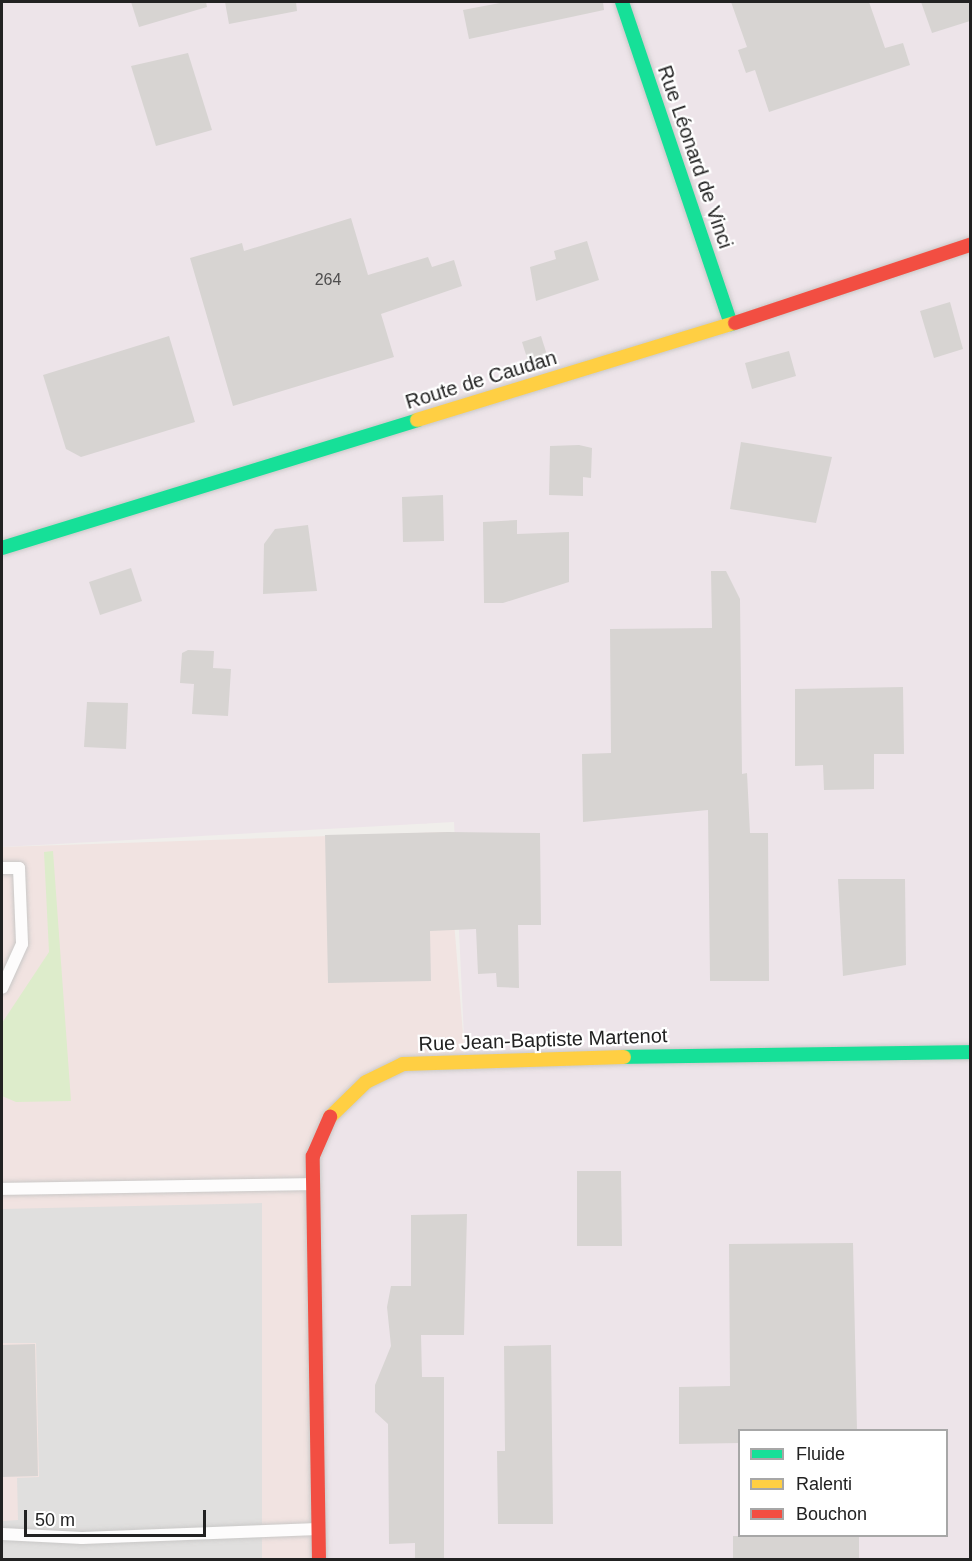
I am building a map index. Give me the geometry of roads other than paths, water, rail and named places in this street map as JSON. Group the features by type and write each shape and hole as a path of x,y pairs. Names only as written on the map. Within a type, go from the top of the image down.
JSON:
{"street":[{"name":"Rue Léonard de Vinci","path":"622,2 731,324"},
{"name":"Route de Caudan","path":"2,548 731,324 970,245"},
{"name":"Rue Jean-Baptiste Martenot","path":"319,1560 311,1184 313,1156 333,1109 366,1082 403,1064 970,1052"}],"lane":[{"path":"2,868 19,868 22,944 2,988"},
{"path":"2,1189 311,1184"},
{"path":"2,1534 42,1532 82,1538 318,1529"}]}
